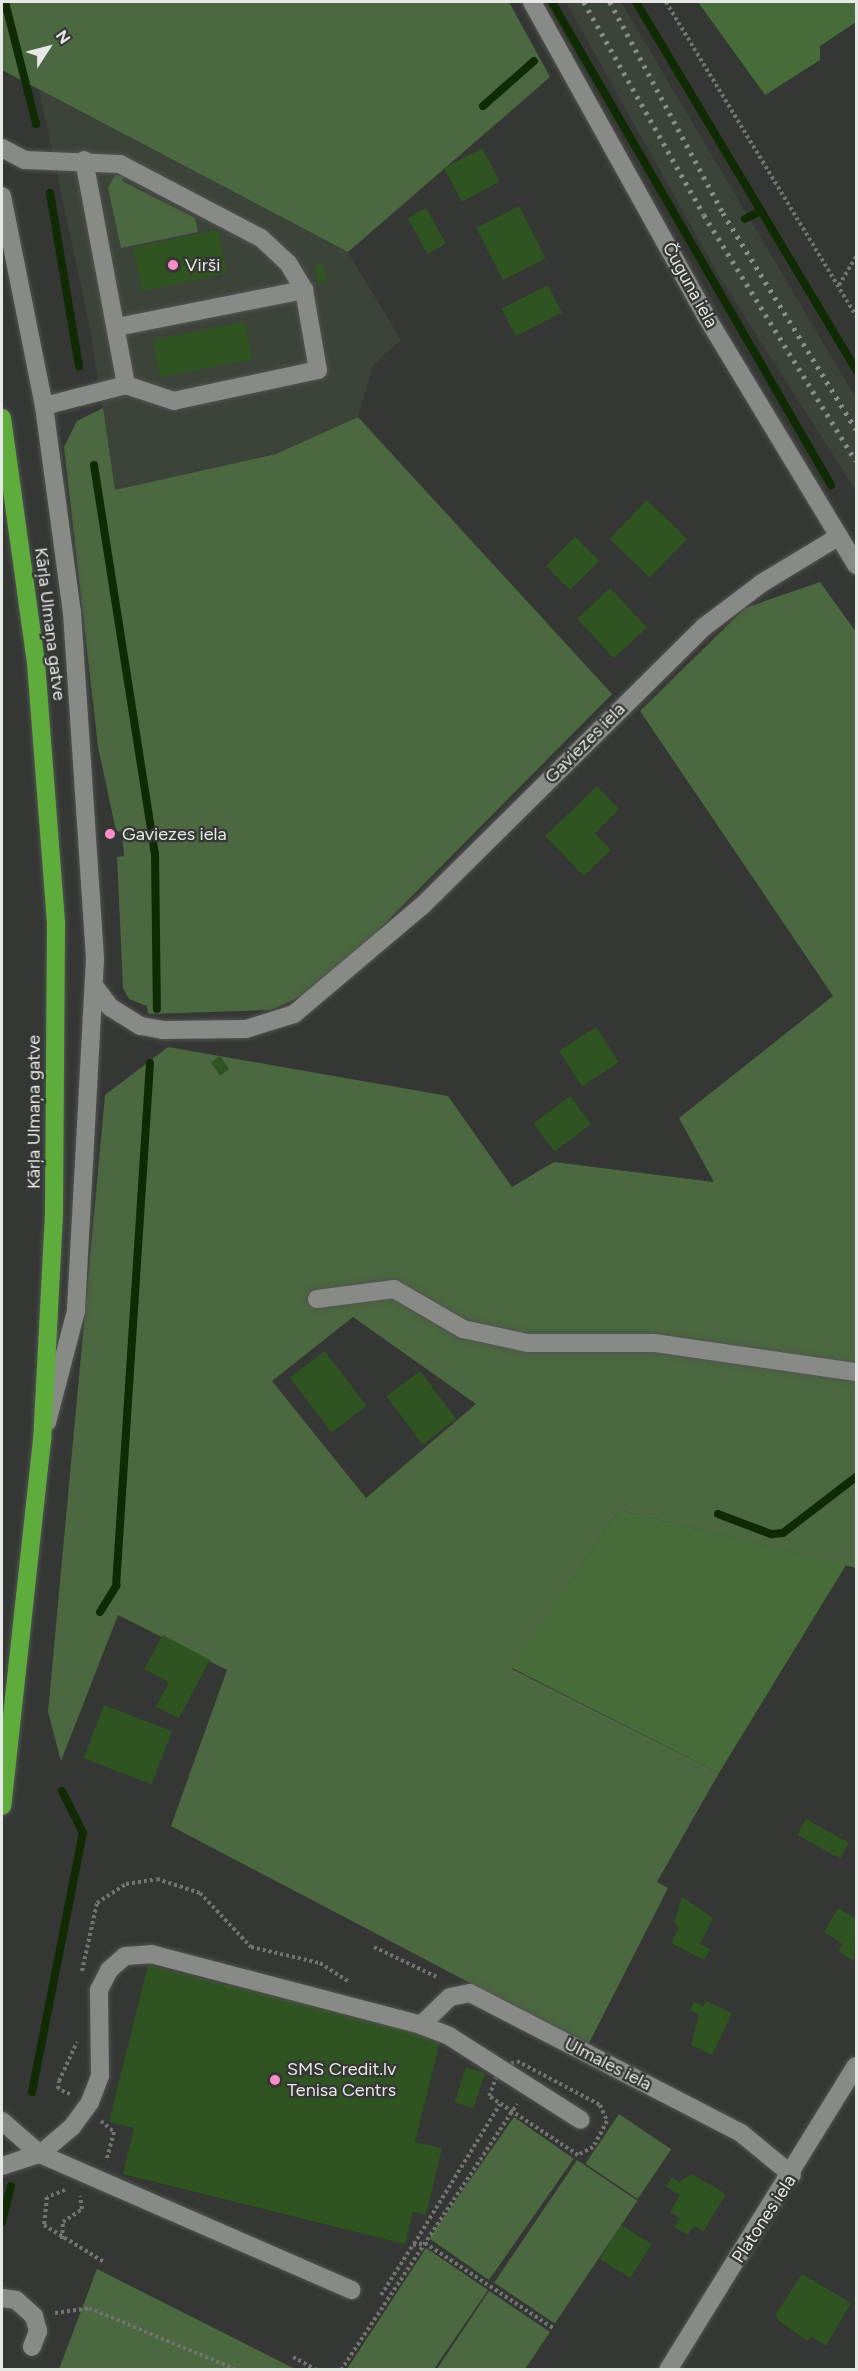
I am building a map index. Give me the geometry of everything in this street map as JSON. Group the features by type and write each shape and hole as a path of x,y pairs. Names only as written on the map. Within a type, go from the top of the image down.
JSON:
{"highway":[{"name":"Kārļa Ulmaņa gatve","path":"2,418 36,663 56,924 54,1214 42,1440 2,1806"}],"street":[{"name":"Čuguna iela","path":"531,2 856,565"},
{"path":"2,148 25,160 84,160 120,164 225,217 274,250 304,290 318,370 174,401 126,385 44,406"},
{"path":"84,160 126,385"},
{"path":"2,196 44,406 72,612 95,987 76,1311 42,1440"},
{"path":"117,327 304,290"},
{"name":"Gaviezes iela","path":"95,987 110,1007 141,1026 163,1030 246,1029 294,1014 422,906 704,627 762,583 838,537"},
{"path":"317,1299 394,1289 463,1329 528,1343 654,1343 856,1372"},
{"path":"2,2166 40,2154 81,2114 100,2076 99,1990 109,1970 125,1956 151,1954 421,2025 449,2036 581,2120"},
{"path":"421,2025 450,1997 470,1993"},
{"name":"Ulmales iela","path":"470,1993 741,2133 792,2175"},
{"name":"Platones iela","path":"668,2370 792,2175 856,2066"},
{"path":"2,2121 40,2154 352,2290"},
{"path":"2,2298 16,2300 34,2316 38,2331 32,2347"}],"path":[{"path":"666,2 856,316"},
{"path":"839,285 856,257"},
{"path":"374,1947 470,1993"},
{"path":"341,2370 529,2086"},
{"path":"381,2295 500,2104"},
{"path":"81,2114 114,2132 100,2182"},
{"path":"62,2239 63,2222 84,2204 66,2190 47,2197 41,2216 62,2239 104,2262"},
{"path":"413,2245 425,2243 553,2328"},
{"path":"34,2316 89,2308 237,2370"},
{"path":"293,2357 316,2370"}],"shaded area":[{"path":"566,2 621,2 856,398 856,491 720,278"},
{"path":"39,90 348,252 401,340 373,365 358,417 276,454 114,491 90,328"}],"green space":[{"path":"2,2 509,2 550,77 348,252 2,70"},
{"path":"698,2 856,2 856,22 820,46 820,60 765,95"},
{"path":"115,175 125,175 122,181 195,218 198,232 121,248 108,188"},
{"path":"103,408 115,490 276,454 358,417 612,694 322,987 271,1010 148,1014 147,1006 129,999 123,988 117,857 124,856 122,832 116,831 98,747 64,447 77,421"},
{"path":"820,582 856,632 856,1568 619,1510 512,1669 719,1773 657,1882 668,1888 588,2045 171,1826 227,1670 118,1615 61,1761 48,1712 105,1095 168,1047 448,1096 512,1187 554,1162 714,1182 679,1118 833,996 640,711 745,608","holes":["353,1317 476,1404 366,1498 272,1381"]},
{"path":"619,1510 846,1565 719,1773 512,1668"},
{"path":"619,2114 671,2149 638,2199 585,2164"},
{"path":"514,2117 574,2159 489,2280 429,2238"},
{"path":"577,2160 638,2201 555,2324 494,2283"},
{"path":"426,2248 488,2290 434,2369 347,2369"},
{"path":"97,2269 295,2369 59,2369"},
{"path":"489,2291 550,2332 525,2369 437,2369"}],"building":[{"path":"482,148 500,182 462,202 444,168"},
{"path":"519,206 546,259 503,280 476,228"},
{"path":"426,208 446,244 428,254 408,218"},
{"path":"218,230 227,273 142,291 133,248"},
{"path":"323,263 327,282 318,283 314,265"},
{"path":"548,285 562,313 516,336 502,309"},
{"path":"245,322 252,359 160,377 153,340"},
{"path":"647,500 687,539 650,578 609,539"},
{"path":"575,537 599,561 570,590 546,566"},
{"path":"610,588 647,627 614,658 577,619"},
{"path":"597,786 619,809 595,833 611,850 584,876 545,836"},
{"path":"596,1027 619,1062 582,1086 559,1051"},
{"path":"220,1056 229,1069 220,1075 211,1062"},
{"path":"570,1096 591,1124 554,1152 533,1124"},
{"path":"325,1351 367,1406 331,1433 290,1377"},
{"path":"420,1371 456,1419 423,1444 386,1396"},
{"path":"163,1635 210,1660 179,1718 156,1707 169,1682 144,1669"},
{"path":"104,1705 172,1731 152,1784 84,1758"},
{"path":"806,1819 849,1843 840,1858 797,1835"},
{"path":"682,1897 713,1918 700,1944 710,1949 704,1960 671,1943 679,1927 674,1923"},
{"path":"838,1908 856,1919 854,1961 838,1951 843,1944 824,1932"},
{"name":"SMS Credit.lv Tenisa Centrs","path":"148,1965 441,2038 415,2142 442,2148 426,2215 413,2212 405,2244 123,2174 134,2128 109,2122"},
{"path":"706,2001 732,2013 712,2055 691,2045 699,2015 690,2010 694,2002 703,2006"},
{"path":"466,2067 485,2073 474,2108 455,2102"},
{"path":"692,2174 726,2194 703,2232 694,2226 688,2235 674,2227 680,2218 670,2212 680,2195 666,2187 672,2177 679,2182"},
{"path":"621,2225 652,2244 630,2278 600,2259"},
{"path":"802,2274 851,2303 826,2346 812,2337 806,2340 778,2320 776,2314"}],"waterway":[{"path":"5,2 36,124"},
{"path":"552,2 831,485"},
{"path":"636,2 856,370"},
{"path":"483,106 534,61"},
{"path":"50,193 79,367"},
{"path":"745,219 761,211"},
{"path":"94,465 155,853 157,1009"},
{"path":"100,1612 116,1586 150,1063"},
{"path":"718,1514 771,1534 783,1533 856,1477"},
{"path":"32,2092 83,1833 62,1791"},
{"path":"2,2222 11,2186"}],"railway":[{"path":"584,2 704,215 856,461"},
{"path":"610,2 723,213 856,429"}],"place":[{"name":"Virši","path":"173,265"},
{"name":"Gaviezes iela","path":"110,834"},
{"name":"SMS Credit.lv Tenisa Centrs","path":"275,2080"}]}
